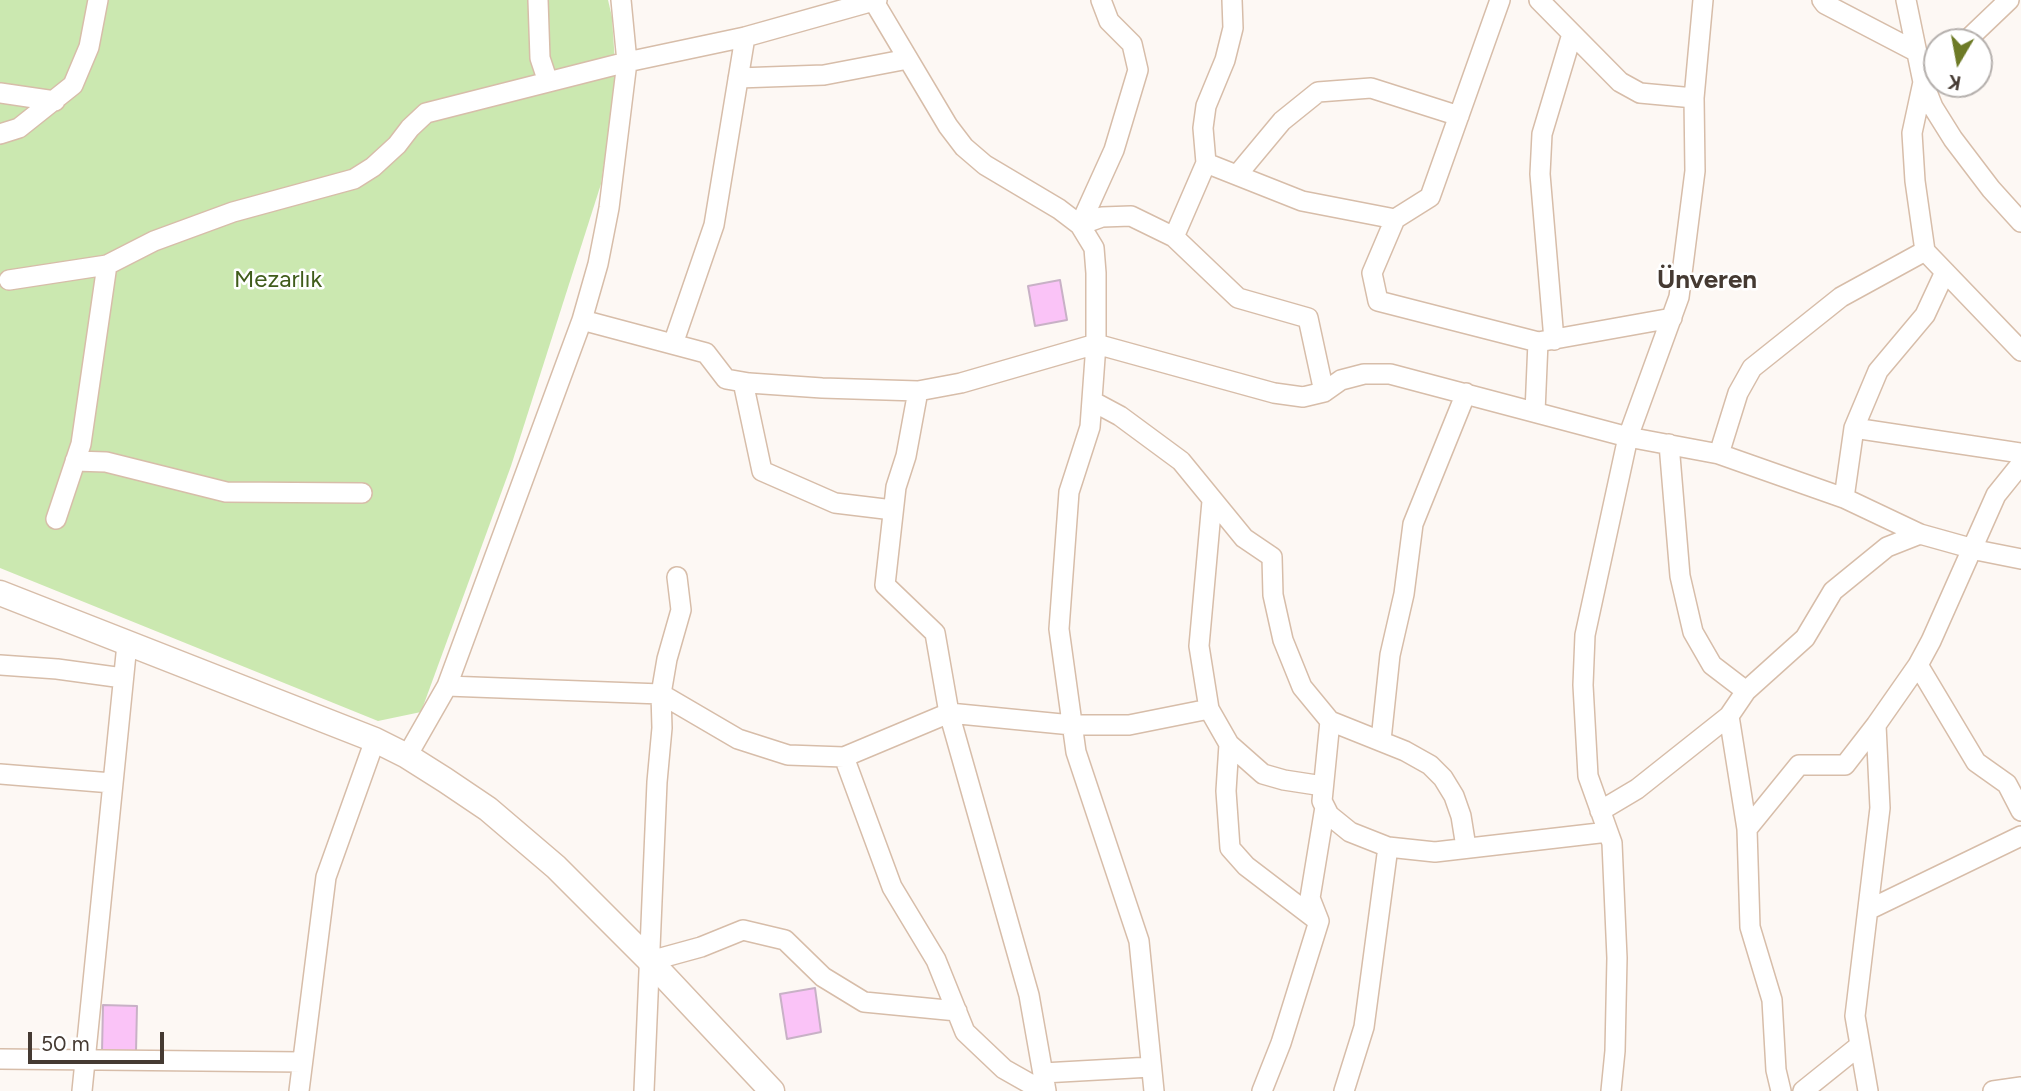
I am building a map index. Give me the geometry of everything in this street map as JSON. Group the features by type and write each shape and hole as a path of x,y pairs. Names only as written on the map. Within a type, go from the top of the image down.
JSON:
{"main road":[{"path":"0,593 375,740 407,756 488,808 523,838 650,961 772,1091"},
{"path":"0,605 127,644"}],"street":[{"path":"0,134 19,128 73,85 89,47 98,0"},
{"path":"538,0 540,58 548,82"},
{"path":"407,756 447,686 582,320 598,264 609,208 627,62 621,0"},
{"path":"9,280 107,265 154,241 233,212 354,179 373,167 426,113 627,62 745,37 875,0 908,59 964,147 985,165 1059,209 1080,225 1094,248 1096,344 1090,427 1069,492 1059,629 1076,752 1139,941 1154,1091"},
{"path":"1080,225 1114,150 1138,70 1132,44 1109,21 1101,0"},
{"path":"1174,237 1206,163 1203,128 1206,106 1228,49 1233,28 1232,0"},
{"path":"1500,0 1430,197 1395,219 1371,273 1378,301 1546,341 1672,318"},
{"path":"1539,0 1620,82 1640,93 1694,98"},
{"path":"1611,1091 1615,1051 1617,958 1612,843 1588,776 1583,685 1585,635 1628,437 1679,297 1695,171 1694,98 1703,0"},
{"path":"1822,0 1917,52"},
{"path":"1906,0 1917,52 1923,63"},
{"path":"1980,28 2009,0"},
{"path":"1535,412 1546,341 1540,174 1542,134 1572,34"},
{"path":"673,344 714,225 745,37"},
{"path":"738,78 824,75 908,59"},
{"path":"1237,175 1282,121 1318,92 1371,88 1459,116"},
{"path":"0,93 55,101"},
{"path":"1923,98 1912,133 1914,181 1925,251 2021,351"},
{"path":"1932,98 1933,107 1953,139 1991,189 2021,222"},
{"path":"1206,163 1303,201 1395,219"},
{"path":"1080,225 1102,216 1131,216 1174,237 1238,298 1308,318 1324,391"},
{"path":"1719,454 1738,393 1752,368 1841,297 1925,251"},
{"path":"56,519 80,444 107,265"},
{"path":"1844,498 1854,428 1878,371 1926,315 1945,272"},
{"path":"582,320 706,353 726,379 822,388 918,391 961,383 1096,344 1274,393 1303,397 1324,391 1341,380 1364,374 1390,374 1628,437 1719,454 1844,498 1920,534 1974,550 2021,559"},
{"path":"743,382 762,471 835,503 893,510"},
{"path":"918,391 906,456 895,487 885,585 935,633 949,713 1028,995 1044,1085"},
{"path":"1381,740 1390,655 1404,594 1413,524 1466,393"},
{"path":"1092,401 1120,416 1181,461 1244,538 1272,557 1273,595 1283,640 1302,687 1330,722 1381,740 1430,765 1454,796 1461,816 1466,847"},
{"path":"1854,428 2021,453"},
{"path":"1669,444 1679,576 1693,632 1712,665 1746,691"},
{"path":"75,461 106,462 226,492 362,493"},
{"path":"1748,829 1799,765 1845,765 1876,725 1918,665 1974,550 1996,495 2021,464"},
{"path":"1212,501 1199,646 1209,709 1229,744 1263,774 1323,786"},
{"path":"1600,811 1637,789 1729,716 1746,691 1805,638 1833,591 1887,547 1920,534"},
{"path":"644,1091 657,782 662,728 661,694 667,659 681,610 677,577"},
{"path":"82,1091 127,644"},
{"path":"0,665 123,678"},
{"path":"1918,665 1976,762 2007,784 2021,811"},
{"path":"447,686 661,694 738,738 788,755 844,757 949,713 1072,724 1129,725 1209,709"},
{"path":"1729,716 1748,829 1750,927 1772,1000 1776,1070 1781,1091"},
{"path":"1330,722 1322,801 1329,815 1350,832 1388,847 1435,852 1608,832"},
{"path":"1868,1091 1855,1016 1880,808 1876,725"},
{"path":"299,1091 326,877 375,740"},
{"path":"1229,744 1226,791 1230,848 1246,866 1319,921"},
{"path":"844,757 892,887 936,960 965,1032 1004,1069 1044,1085 1152,1067"},
{"path":"0,774 112,783"},
{"path":"1262,1091 1281,1044 1319,921 1310,898 1325,807"},
{"path":"1868,910 2021,836"},
{"path":"1344,1091 1364,1027 1388,847"},
{"path":"650,961 701,947 743,930 785,940 823,976 864,1002 957,1012"},
{"path":"1803,1091 1859,1046"},
{"path":"0,1059 302,1062"},
{"path":"1993,1091 2021,1087"}],"green space":[{"name":"Mezarlık","path":"0,0 608,0 612,17 616,79 601,184 511,466 421,712 378,721 0,568"}],"building":[{"path":"1060,280 1067,320 1035,326 1028,286"},
{"path":"815,988 821,1032 787,1039 780,994"},
{"path":"103,1005 137,1006 136,1052 102,1052"}],"district":[{"name":"Ünveren","path":"1707,280"}]}
